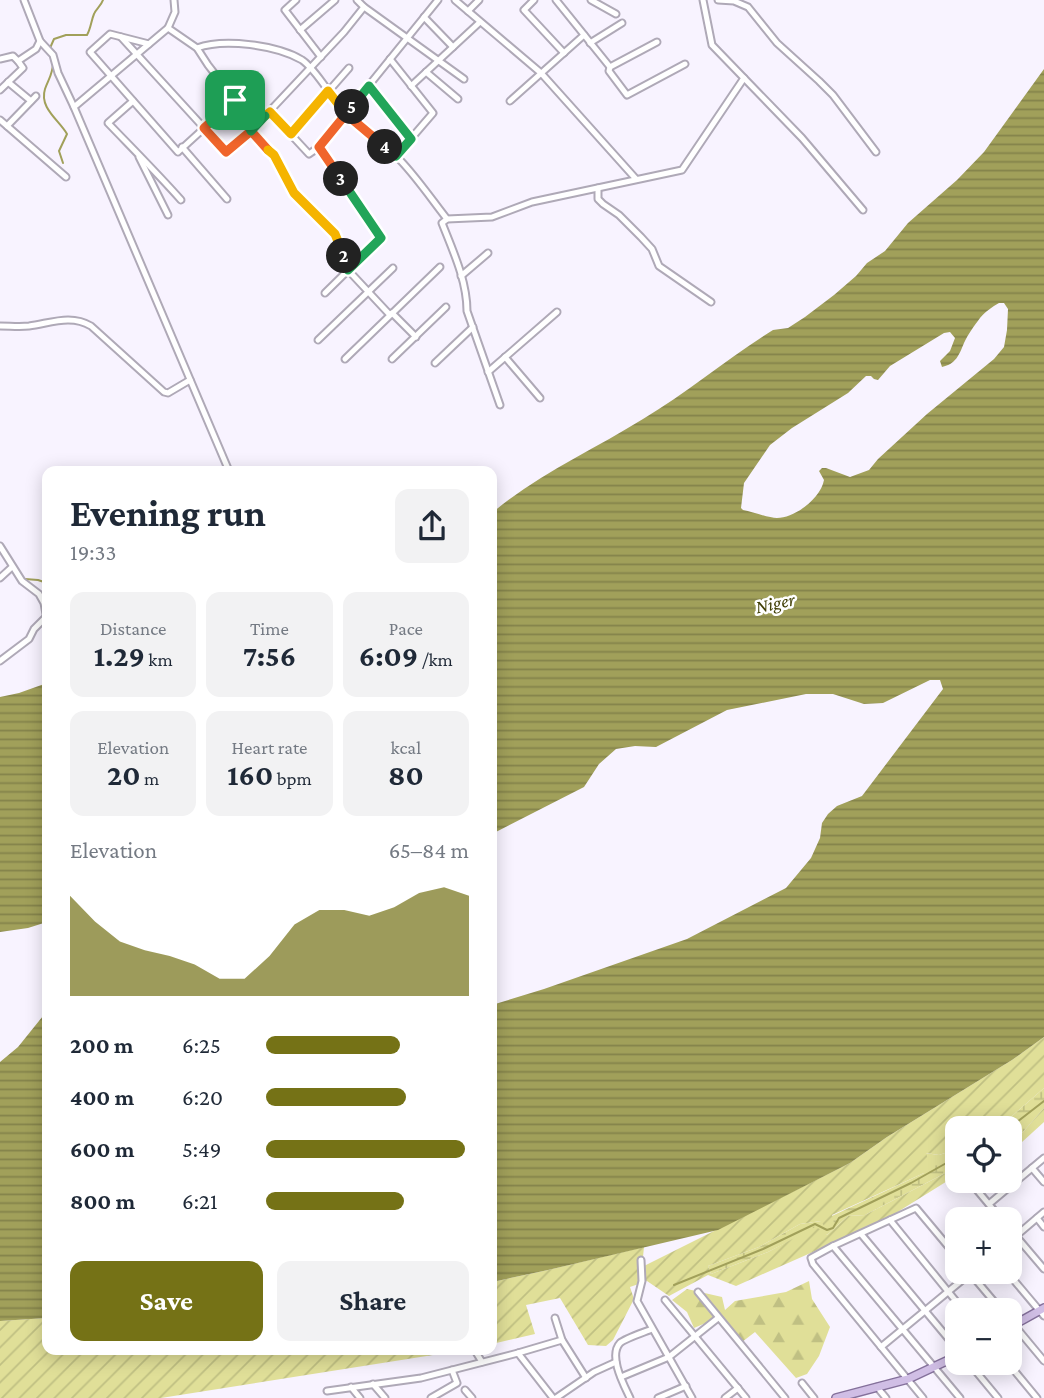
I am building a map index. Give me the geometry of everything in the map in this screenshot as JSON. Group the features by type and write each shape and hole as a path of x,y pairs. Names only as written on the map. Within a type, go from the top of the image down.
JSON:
{"main road":[{"path":"1022,1320 1042,1312"},
{"path":"836,1398 908,1379 945,1362"}],"street":[{"path":"24,0 40,41 53,55 58,73 227,466"},
{"path":"74,107 167,28 174,12 174,0"},
{"path":"296,0 285,10 321,57"},
{"path":"300,30 335,0"},
{"path":"357,0 464,79"},
{"path":"270,112 309,154 319,147 438,0"},
{"path":"455,0 541,73 636,179"},
{"path":"468,11 479,0"},
{"path":"534,0 524,10 564,53"},
{"path":"556,0 610,67 609,71 626,95 685,64"},
{"path":"591,0 616,14"},
{"path":"703,0 712,45 802,138 863,210"},
{"path":"718,0 734,1 748,7 777,43 833,95 876,152"},
{"path":"121,37 226,152 270,112 364,7"},
{"path":"424,17 453,47"},
{"path":"411,86 480,22"},
{"path":"590,43 622,23"},
{"path":"167,28 197,48 235,100 251,131 274,155 294,193 335,234 348,270 415,337"},
{"path":"149,44 110,34 90,52 178,152 235,100"},
{"path":"510,101 584,35"},
{"path":"18,61 36,49 40,41"},
{"path":"610,67 657,42"},
{"path":"197,48 207,44 244,44 280,51 302,61 346,114 396,156 447,219"},
{"path":"0,60 13,56 23,68 0,90"},
{"path":"390,59 433,113 396,156"},
{"path":"291,134 349,68"},
{"path":"426,72 458,99"},
{"path":"500,405 467,311 461,275 442,223 447,219 492,217 532,202 682,170 744,78"},
{"path":"7,126 34,98 8,82"},
{"path":"369,86 411,139"},
{"path":"133,101 108,123 181,200"},
{"path":"0,120 66,177"},
{"path":"182,147 227,200"},
{"path":"319,147 381,238 325,293"},
{"path":"138,155 168,215"},
{"path":"598,188 598,199 619,215 652,249 659,266 712,302"},
{"path":"461,275 488,253"},
{"path":"345,359 440,267"},
{"path":"318,340 393,268"},
{"path":"392,359 446,307"},
{"path":"488,372 557,312"},
{"path":"0,326 26,326 68,319 82,321 92,326 163,392 169,393 190,380"},
{"path":"435,363 473,327"},
{"path":"505,357 540,398"},
{"path":"0,546 22,581 42,599"},
{"path":"0,578 12,567"},
{"path":"0,661 29,639 34,629 42,623"},
{"path":"989,1204 1044,1158"},
{"path":"1032,1168 1044,1182"},
{"path":"980,1193 991,1207"},
{"path":"923,1398 813,1264 811,1258 916,1208 945,1243"},
{"path":"1022,1231 1044,1212"},
{"path":"1037,1218 1044,1227"},
{"path":"890,1220 953,1298"},
{"path":"861,1234 945,1335"},
{"path":"1022,1243 1044,1269"},
{"path":"834,1246 961,1398"},
{"path":"641,1261 642,1281 636,1301 692,1398"},
{"path":"881,1347 957,1284"},
{"path":"981,1284 992,1298"},
{"path":"1018,1284 1042,1312"},
{"path":"698,1292 785,1398"},
{"path":"665,1300 746,1398"},
{"path":"555,1318 562,1340 586,1378"},
{"path":"621,1377 669,1357 718,1318"},
{"path":"630,1398 615,1362 620,1344 652,1329"},
{"path":"1022,1336 1044,1361"},
{"path":"327,1391 421,1378 562,1340"},
{"path":"518,1353 554,1398 615,1362"},
{"path":"478,1355 482,1362"},
{"path":"430,1398 457,1383 452,1370"},
{"path":"979,1375 998,1398"},
{"path":"1018,1375 1037,1398"},
{"path":"802,1383 814,1398"},
{"path":"373,1384 385,1398"},
{"path":"658,1398 686,1386"},
{"path":"351,1387 360,1398"},
{"path":"877,1387 886,1398"},
{"path":"725,1398 738,1388"},
{"path":"465,1390 472,1398"}],"green space":[{"path":"1044,1037 1044,1088 1012,1116 945,1116 945,1153 926,1153 929,1163 924,1173 832,1215 834,1223 831,1227 824,1226 821,1221 800,1224 759,1247 708,1266 711,1274 768,1252 815,1227 827,1235 848,1216 865,1215 945,1173 945,1182 883,1221 736,1286 708,1275 669,1296 647,1281 630,1287 634,1299 613,1340 606,1346 588,1345 560,1298 526,1305 535,1334 497,1343 497,1281 644,1247 642,1267 850,1163 1012,1060"},
{"path":"1044,1088 1044,1108 1023,1132 1022,1116 1012,1116"},
{"path":"1044,1108 1044,1122 1022,1142 1023,1132"},
{"path":"925,1153 945,1153 945,1173 865,1215 848,1216 827,1235 815,1228 768,1252 711,1274 708,1266 759,1247 800,1224 821,1221 924,1173"},
{"path":"809,1281 812,1299 830,1327 819,1356 807,1374 796,1378 755,1332 742,1342 715,1319 694,1328 687,1312 672,1300 687,1289 722,1297 725,1310 735,1301 786,1292"},
{"path":"42,1318 42,1355 433,1355 161,1398 0,1398 0,1321"}],"water":[{"name":"Niger","path":"1044,69 1044,1037 850,1163 718,1230 497,1281 497,1003 687,939 786,888 811,858 820,838 822,823 828,814 837,806 862,796 943,689 940,680 930,680 883,703 864,704 833,694 806,694 727,710 656,747 616,749 599,764 584,787 497,831 497,509 546,475 660,409 773,330 788,328 805,317 856,276 867,263 885,251 908,223 984,152","holes":["999,303 1004,303 1008,309 1004,347 994,359 927,414 869,470 850,477 822,468 819,471 824,480 818,494 792,515 777,518 741,508 744,483 770,445 792,428 848,393 866,376 878,380 890,366 950,332 955,338 950,351 940,361 942,367 951,364 959,355 967,336 987,311"]},
{"path":"42,685 42,924 0,932 0,697"},
{"path":"42,1017 42,1318 0,1321 0,1062 18,1047"}],"waterway":[{"path":"50,48 54,39 66,35 87,35 94,14 103,0"},
{"path":"53,63 44,96 47,108 67,134 59,151 63,163"},
{"path":"25,579 42,581"},
{"path":"1022,1118 1044,1101"},
{"path":"674,1285 763,1249 815,1224 827,1230 833,1228 839,1218 945,1164"}],"route":[{"path":"235,100 204,128 226,152 251,131 274,155 294,193 335,234 348,270 381,238 319,147 346,114 396,156 411,139 369,86 346,114 328,91 291,134 270,112 251,131 235,100"}]}
